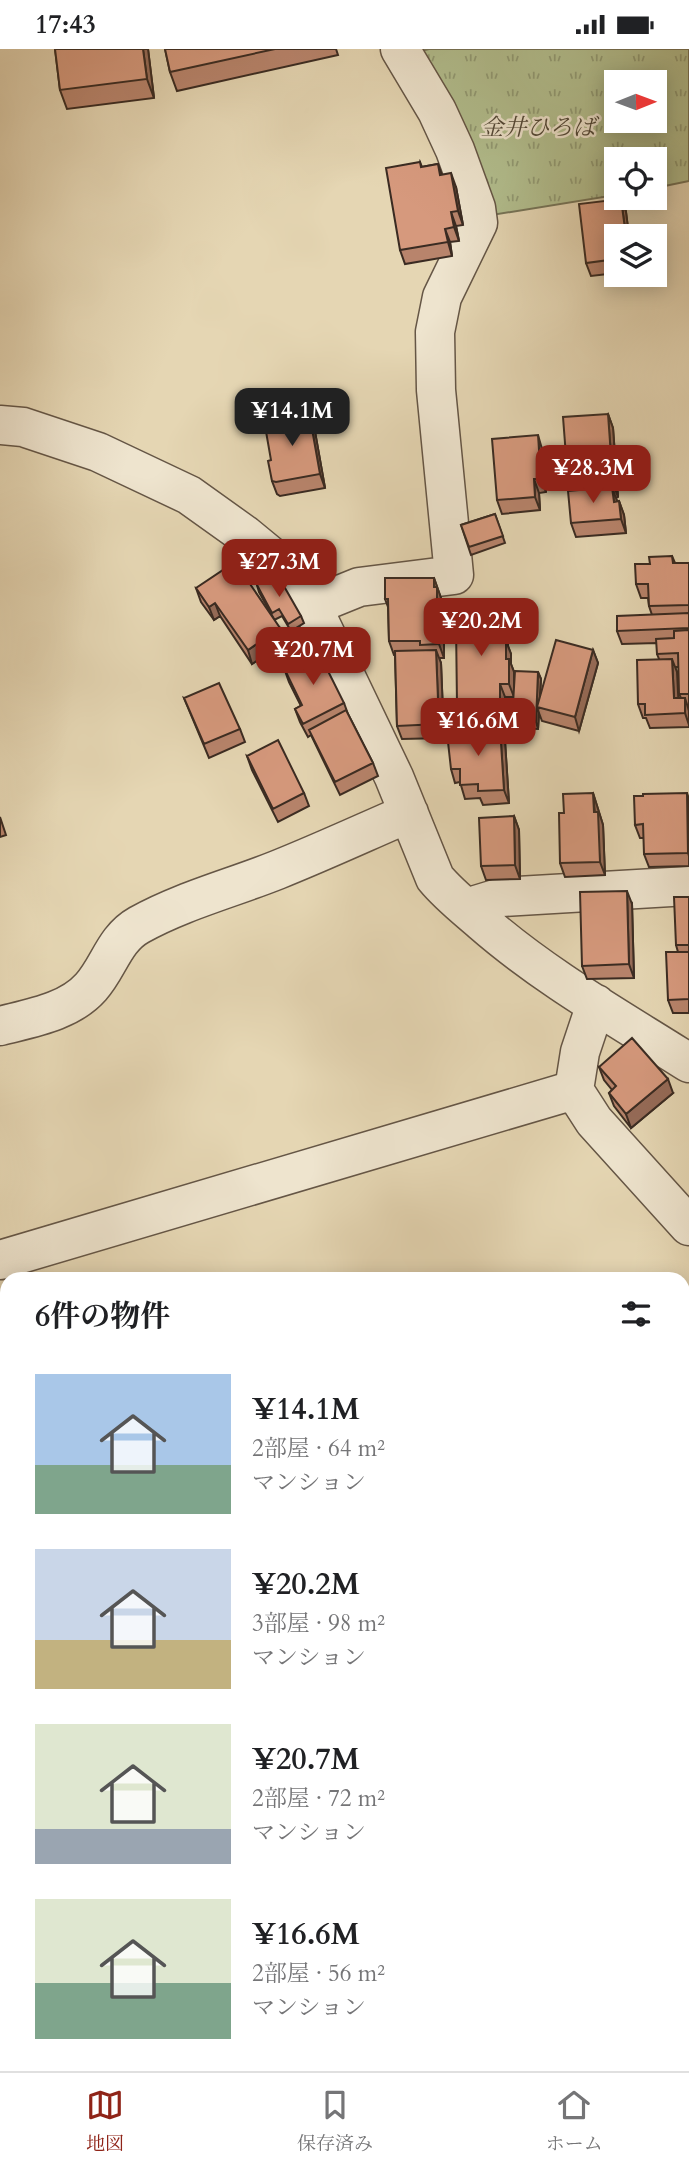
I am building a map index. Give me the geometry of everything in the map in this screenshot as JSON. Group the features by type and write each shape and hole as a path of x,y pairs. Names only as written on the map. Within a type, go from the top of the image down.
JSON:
{"street":[{"path":"312,606 359,587 454,575 436,390 435,331 442,297 478,223 476,208 455,150 437,111 400,49"},
{"path":"0,425 23,427 98,452 189,495 279,563 312,606 394,777 435,878 444,889 502,939 560,983 689,1063"},
{"path":"0,1026 56,1011 75,1000 92,987 117,944 137,926 409,813"},
{"path":"466,908 502,897 689,886"},
{"path":"596,1005 580,1052 574,1090 594,1121 689,1226"},
{"path":"0,1260 574,1090"}],"green space":[{"name":"金井ひろば","path":"429,49 689,49 689,181 667,186 667,147 604,147 604,197 492,215 412,53"}],"building":[{"path":"55,49 143,49 147,79 60,90"},
{"path":"165,49 275,49 170,72"},
{"path":"420,162 421,167 438,164 440,175 451,173 458,211 451,212 454,227 445,229 448,242 400,250 386,168"},
{"path":"604,201 604,210 622,210 624,224 604,224 604,261 586,263 579,204"},
{"path":"309,412 320,474 272,481 264,420"},
{"path":"608,414 613,484 587,486 587,480 579,480 579,469 567,469 563,417"},
{"path":"538,435 541,479 534,479 535,497 497,500 492,439"},
{"path":"612,487 614,502 619,501 621,519 571,523 568,491"},
{"path":"495,514 503,536 469,547 461,525"},
{"path":"672,556 673,563 689,563 689,605 649,606 648,584 636,584 635,564 650,564 649,557"},
{"path":"235,562 280,628 248,650 215,603 209,607 196,588"},
{"path":"277,574 301,616 288,624 279,609 272,613 257,585"},
{"path":"385,578 434,578 439,604 439,644 420,645 420,641 389,641"},
{"path":"463,609 489,609 489,613 502,613 503,640 506,640 506,659 509,659 509,684 500,684 500,704 457,704 456,624 464,624"},
{"path":"689,613 689,628 617,631 617,616"},
{"path":"689,630 689,694 679,694 678,653 657,654 656,639 674,638 674,631"},
{"path":"556,640 593,650 575,717 537,707"},
{"path":"436,650 439,724 397,726 395,651"},
{"path":"318,651 344,703 303,724 295,709 302,705 284,668"},
{"path":"672,659 674,698 685,698 685,713 645,715 645,704 638,704 637,660"},
{"path":"515,671 538,672 536,722 512,720"},
{"path":"219,683 240,729 204,744 184,698"},
{"path":"346,710 373,763 335,782 309,730"},
{"path":"500,727 504,790 478,791 478,784 460,785 460,769 451,769 448,742 455,742 454,730"},
{"path":"278,740 304,793 273,809 247,756"},
{"path":"593,793 594,812 598,812 600,862 560,863 559,813 564,813 563,794"},
{"path":"687,793 688,853 644,854 643,824 635,825 634,796"},
{"path":"514,816 515,865 481,866 479,818"},
{"path":"627,891 629,964 582,966 580,892"},
{"path":"674,897 689,897 689,945 676,945"},
{"path":"666,952 689,952 689,999 668,1000"},
{"path":"632,1038 668,1079 626,1114 609,1093 616,1086 599,1067"}]}
